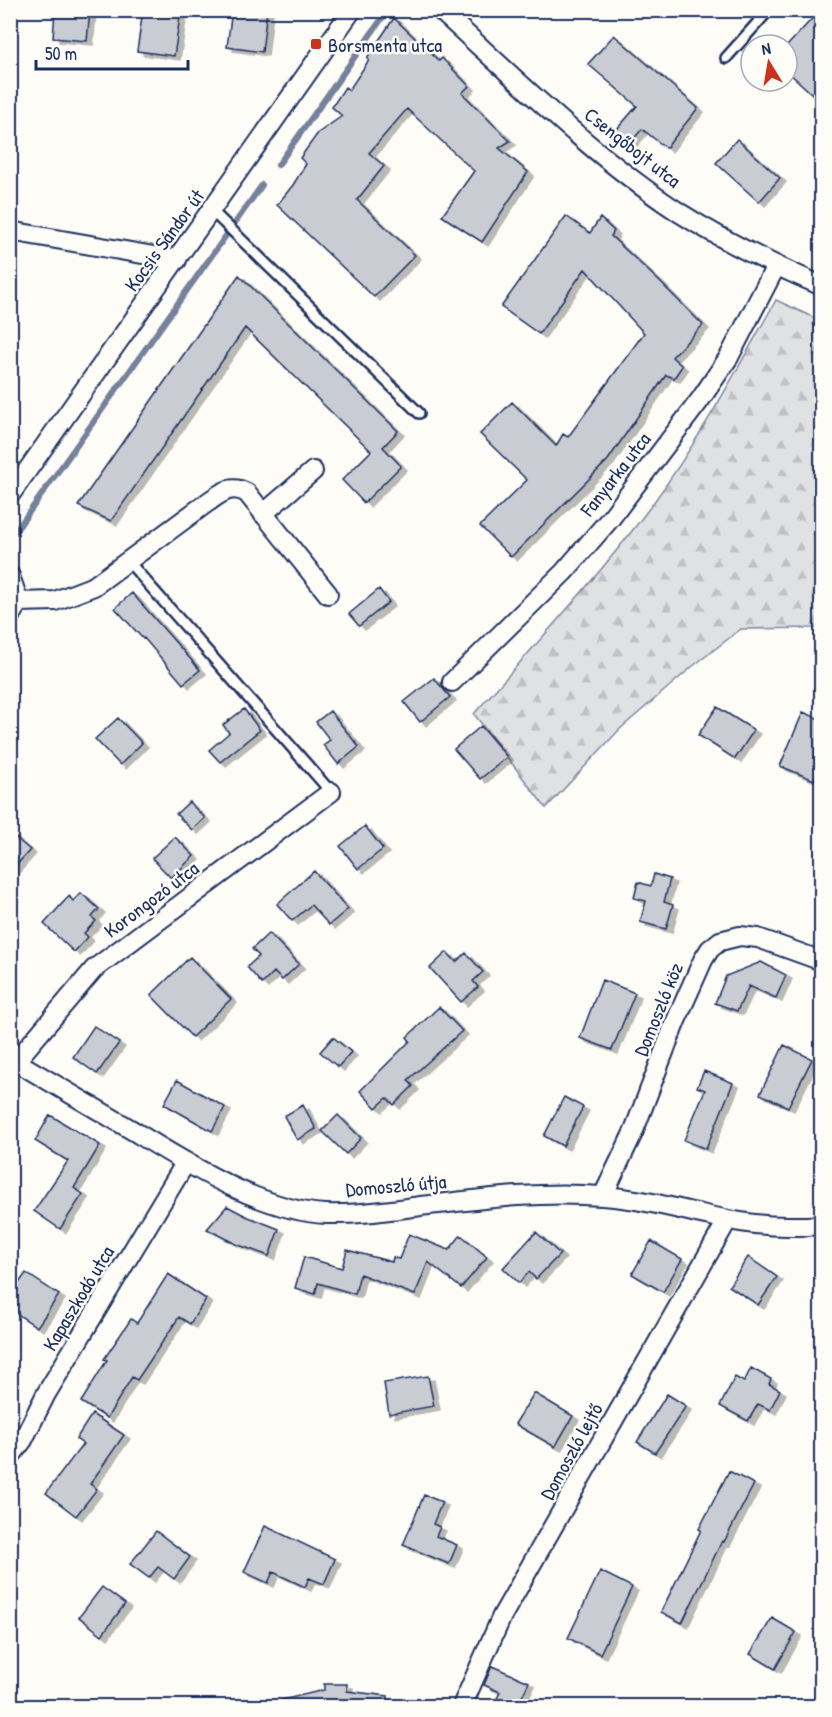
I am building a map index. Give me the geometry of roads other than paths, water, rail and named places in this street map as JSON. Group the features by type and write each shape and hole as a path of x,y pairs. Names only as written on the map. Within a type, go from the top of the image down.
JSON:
{"street":[{"name":"Kocsis Sándor út","path":"10,495 177,260 217,216 352,10"},
{"name":"Csengőbojt utca","path":"440,10 628,175 681,213 776,266 822,286"},
{"path":"10,231 177,260"},
{"name":"Fanyarka utca","path":"452,682 564,572 610,519 700,400 729,357 776,266"},
{"path":"263,514 313,471"},
{"path":"10,576 15,609 55,602 94,586 226,490 240,489 247,493 328,594"},
{"name":"Korongozó utca","path":"13,1060 94,969 331,792"},
{"name":"Domoszló köz","path":"603,1196 633,1132 675,1023 710,949 720,941 740,936 758,938 822,961"},
{"name":"Domoszló útja","path":"13,1060 186,1162 255,1196 291,1208 324,1214 357,1213 519,1196 603,1196 685,1210 727,1221 774,1227 822,1224"},
{"name":"Kapaszkodó utca","path":"10,1457 23,1440 46,1394 186,1162"},
{"name":"Domoszló lejtő","path":"462,1707 502,1616 727,1221"}],"lane":[{"path":"726,58 769,10"},
{"path":"217,216 419,413"},
{"path":"128,561 331,792"}],"waterway":[{"path":"278,165 388,10"},
{"path":"15,532 262,185"}],"place":[{"name":"Borsmenta utca","path":"316,44"}]}
